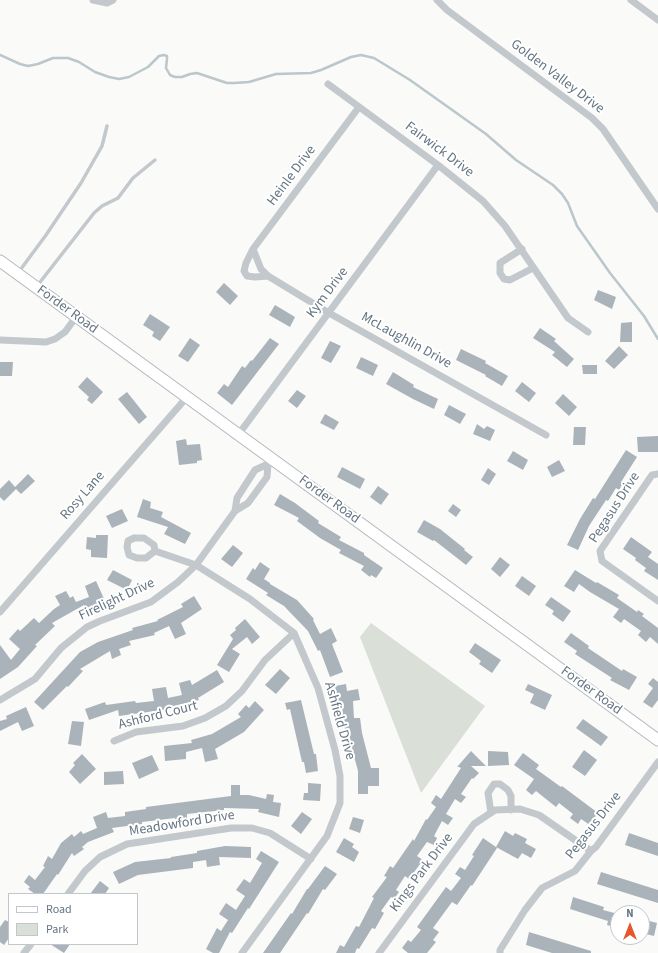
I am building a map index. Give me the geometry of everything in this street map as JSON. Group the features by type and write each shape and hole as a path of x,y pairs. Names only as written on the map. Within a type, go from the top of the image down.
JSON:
{"main road":[{"name":"Forder Road","path":"0,261 238,435 270,461 658,739"}],"street":[{"path":"93,0 110,1"},
{"name":"Golden Valley Drive","path":"437,0 446,10 592,118 603,129 658,209"},
{"path":"631,0 658,20"},
{"name":"Fairwick Drive","path":"328,84 438,165 483,201 505,226 522,249 533,268 568,318 588,332"},
{"name":"Heinle Drive","path":"268,276 255,278 247,276 244,271 246,263 253,250 359,107"},
{"name":"Kym Drive","path":"238,435 330,313 438,165"},
{"path":"522,249 500,263 500,273 504,279 510,280 533,268"},
{"name":"McLaughlin Drive","path":"253,250 261,269 268,276 330,313 546,434"},
{"path":"0,340 46,342 55,339 65,332 76,317"},
{"name":"Rosy Lane","path":"0,612 186,397"},
{"name":"Firelight Drive","path":"0,700 35,678 61,648 87,627 151,602 178,582 196,565 235,512 248,503 267,477 270,461"},
{"name":"Firelight Drive","path":"235,512 237,498 255,470 270,461"},
{"name":"Pegasus Drive","path":"658,474 652,476 600,551 602,561 658,601"},
{"name":"Ashfield Drive","path":"155,551 196,565 250,599 294,632 318,688 335,750 340,776 340,803 327,836 242,953"},
{"name":"Ashford Court","path":"114,741 136,732 183,726 205,718 226,706 242,691 265,660 294,632"},
{"name":"Pegasus Drive","path":"500,953 500,950 525,910 542,888 575,871 591,850 596,847 658,762"},
{"path":"491,813 488,793 494,784 500,784 508,790 511,796 512,810"},
{"name":"Kings Park Drive","path":"379,953 474,824 495,810 520,809 539,815 591,850"},
{"name":"Meadowford Drive","path":"69,893 85,871 100,857 127,844 231,828 252,828 270,833 311,859"},
{"path":"24,953 30,945"}],"lane":[{"path":"17,274 46,235 81,183 102,146 107,126"},
{"path":"36,288 94,213 102,206 118,198 133,178 155,160"}],"green space":[{"path":"371,623 485,706 421,793 360,637"}],"building":[{"path":"224,283 238,296 230,305 216,292"},
{"path":"598,290 616,297 612,309 594,300"},
{"path":"275,305 295,317 290,327 269,315"},
{"path":"150,314 170,327 160,341 152,336 154,332 143,325"},
{"path":"632,322 632,342 620,342 621,323"},
{"path":"540,328 556,339 554,341 574,359 567,367 552,355 555,352 533,338"},
{"path":"190,338 200,345 188,362 178,356"},
{"path":"270,338 279,344 232,405 217,393 224,384 228,387 242,366 245,368 251,360 252,361"},
{"path":"330,341 341,346 331,363 321,358"},
{"path":"619,346 628,355 614,369 605,361"},
{"path":"461,349 486,361 485,363 508,376 502,386 485,376 486,375 456,360"},
{"path":"361,357 378,365 373,376 356,368"},
{"path":"0,362 13,362 12,376 0,376"},
{"path":"582,365 597,365 597,374 583,374"},
{"path":"393,372 414,385 413,387 438,399 434,409 386,384"},
{"path":"87,377 103,392 92,404 87,400 89,397 78,387"},
{"path":"522,382 536,393 529,402 515,391"},
{"path":"297,390 306,396 297,408 288,401"},
{"path":"127,392 147,417 139,424 118,399"},
{"path":"563,394 577,407 569,416 555,403"},
{"path":"449,405 466,414 460,424 444,415"},
{"path":"325,414 339,422 334,430 320,423"},
{"path":"477,424 484,429 487,426 495,430 490,441 473,434"},
{"path":"574,427 586,427 585,445 573,445"},
{"path":"658,436 658,452 638,452 637,437"},
{"path":"186,439 187,445 200,444 202,460 197,461 197,463 179,465 176,441"},
{"path":"626,450 637,457 621,482 623,483 619,490 616,488 608,501 606,500 589,526 578,550 567,545 580,519 593,498 595,499"},
{"path":"513,451 528,460 523,470 507,461"},
{"path":"559,460 565,471 552,477 547,467"},
{"path":"342,467 365,479 360,489 337,477"},
{"path":"488,468 496,474 489,485 481,480"},
{"path":"28,474 35,481 21,494 16,489 4,501 0,497 0,489 9,480 15,487"},
{"path":"378,486 389,494 381,505 370,497"},
{"path":"280,494 319,521 318,523 341,537 339,540 364,553 364,555 383,568 376,578 371,575 370,577 361,570 364,566 339,553 341,550 320,538 297,521 299,518 274,505"},
{"path":"143,499 151,502 150,508 163,512 161,517 191,533 185,544 164,534 168,527 137,517"},
{"path":"453,504 461,510 456,517 448,511"},
{"path":"122,509 128,521 112,528 106,516"},
{"path":"424,520 440,529 473,557 466,565 434,540 433,541 417,532"},
{"path":"96,535 108,535 107,558 91,557 91,550 86,549 87,537 96,538"},
{"path":"631,537 652,552 648,557 658,564 658,580 644,571 646,568 635,560 636,558 623,549"},
{"path":"233,545 243,553 232,567 221,559"},
{"path":"500,557 510,565 500,577 491,569"},
{"path":"260,562 270,569 264,579 297,600 314,619 313,620 320,634 331,628 337,641 332,644 343,672 330,677 320,650 318,651 308,631 284,606 266,595 268,593 246,579 253,568 255,570"},
{"path":"113,570 132,580 127,590 107,580"},
{"path":"575,570 619,595 617,598 637,612 638,610 644,614 642,616 658,628 658,644 650,637 646,642 638,635 641,631 624,619 621,623 613,617 619,609 579,584 574,592 564,586"},
{"path":"522,576 536,586 529,596 515,586"},
{"path":"96,581 105,601 86,609 84,605 52,623 55,626 35,645 37,646 18,667 0,679 0,645 11,660 20,649 9,639 18,629 20,631 34,618 39,623 60,605 55,596 66,591 70,598 73,596 76,602 89,597 85,586"},
{"path":"194,596 202,609 181,623 186,634 175,639 169,626 154,633 155,635 129,641 131,645 119,649 121,655 112,659 110,651 80,669 83,671 43,710 34,702 80,652 98,642 133,630 132,628 158,621 157,620 183,607 181,604"},
{"path":"551,597 571,611 563,622 552,614 554,611 545,605"},
{"path":"245,619 260,637 252,644 247,637 232,649 240,654 229,672 217,665 233,639 230,635"},
{"path":"571,633 589,646 588,648 622,671 623,669 637,677 629,690 610,680 612,678 575,654 577,651 564,642"},
{"path":"475,643 501,660 492,673 479,664 481,661 469,652"},
{"path":"280,669 290,678 276,694 265,685"},
{"path":"217,670 224,682 198,698 199,700 169,707 169,709 119,716 118,710 89,720 85,709 105,702 106,705 135,701 136,703 154,701 152,689 166,687 168,698 182,695 179,683 190,680 192,685"},
{"path":"653,678 658,682 658,700 652,708 643,702 653,688 648,684"},
{"path":"346,684 347,691 358,689 360,700 353,701 354,718 360,718 362,733 371,768 379,768 379,786 368,786 368,794 358,794 358,771 347,730 345,730 342,707 340,702 338,702 335,686"},
{"path":"528,684 552,695 545,710 530,703 534,694 525,690"},
{"path":"301,700 314,754 316,754 318,771 306,773 304,762 302,762 290,709 287,710 285,703"},
{"path":"255,701 264,710 244,732 215,749 218,759 205,762 202,748 186,752 186,759 165,761 164,746 192,743 191,740 212,734 241,717 238,714 246,705 249,708"},
{"path":"26,707 34,726 22,731 18,722 0,731 0,721 7,719 6,716"},
{"path":"583,719 608,737 601,746 576,728"},
{"path":"72,721 84,722 81,746 68,744"},
{"path":"584,750 597,760 585,776 572,767"},
{"path":"471,751 486,766 471,766 479,773 473,779 472,778 461,794 466,797 461,803 455,799 446,814 453,818 448,825 442,821 434,836 437,838 434,845 427,842 417,856 423,860 409,879 405,876 396,890 399,892 394,899 391,897 381,911 384,913 375,929 372,928 359,949 357,948 355,953 336,953 340,945 344,947 356,926 359,927 374,898 372,897 387,877 384,876 390,866 393,868 413,839 414,841 426,819 427,820 436,807 431,803 436,795 441,799 461,768 457,767"},
{"path":"488,751 508,752 509,765 488,766"},
{"path":"523,753 539,765 536,769 598,813 590,825 581,819 578,824 570,818 573,814 559,803 556,807 536,791 532,795 526,790 534,779 514,765"},
{"path":"82,754 96,769 80,784 69,772 75,765 73,763"},
{"path":"152,755 159,770 139,779 132,763"},
{"path":"123,771 124,784 104,785 104,772"},
{"path":"308,783 321,784 320,801 303,800 304,793 308,793"},
{"path":"231,785 240,785 240,795 249,795 266,799 267,794 274,795 273,802 281,803 279,817 258,812 259,809 224,808 224,810 187,814 187,818 142,822 142,824 112,828 114,832 88,842 82,847 84,849 74,856 72,853 58,875 57,874 44,893 34,893 28,889 30,887 24,882 29,875 35,880 45,867 43,866 48,856 52,859 61,843 72,834 74,837 81,831 83,834 97,828 93,817 106,812 108,818 125,816 125,812 146,809 146,807 231,796"},
{"path":"302,812 312,819 301,834 291,826"},
{"path":"353,817 364,820 360,833 349,829"},
{"path":"505,831 513,836 515,833 527,839 525,843 536,849 531,858 522,853 518,859 496,847"},
{"path":"629,833 658,843 658,856 625,845"},
{"path":"344,838 354,844 352,847 359,852 354,862 336,852"},
{"path":"483,838 497,848 472,886 471,885 457,905 452,902 433,928 439,932 433,940 436,942 427,953 408,953 402,948 408,940 411,942 421,930 417,927 446,887 451,891 461,878 455,874 460,867 465,870 474,856 472,855"},
{"path":"225,846 251,847 251,858 219,857 220,865 207,867 206,860 193,862 193,868 138,875 119,884 113,872 135,862 171,858"},
{"path":"261,851 279,862 249,909 248,908 232,933 230,932 219,953 213,953 206,949 217,928 221,931 228,920 219,914 226,903 236,910 245,896 236,890 244,879 250,883 262,863 256,859"},
{"path":"325,866 337,874 325,890 323,889 308,914 307,913 280,953 263,953 291,913 292,914 307,889"},
{"path":"601,872 658,890 658,903 597,884"},
{"path":"100,881 109,888 106,893 91,893"},
{"path":"573,897 604,907 603,910 610,912 610,926 607,925 608,921 570,909"},
{"path":"5,920 8,922 8,939 4,945 0,942 0,927"},
{"path":"650,921 657,923 654,936 650,935"},
{"path":"529,932 591,951 591,953 552,953 526,945"},
{"path":"52,945 69,945 64,953"}],"waterway":[{"path":"0,55 28,66 53,58 68,58 79,62 95,72 119,79 129,77 148,67 159,56 164,55 167,56 166,68 170,75 182,77 197,73 227,83 249,82 276,74 311,73 351,57 361,55 374,58 410,80 486,134 516,160 553,185 568,203 577,226 610,273 644,316 658,339"}]}
